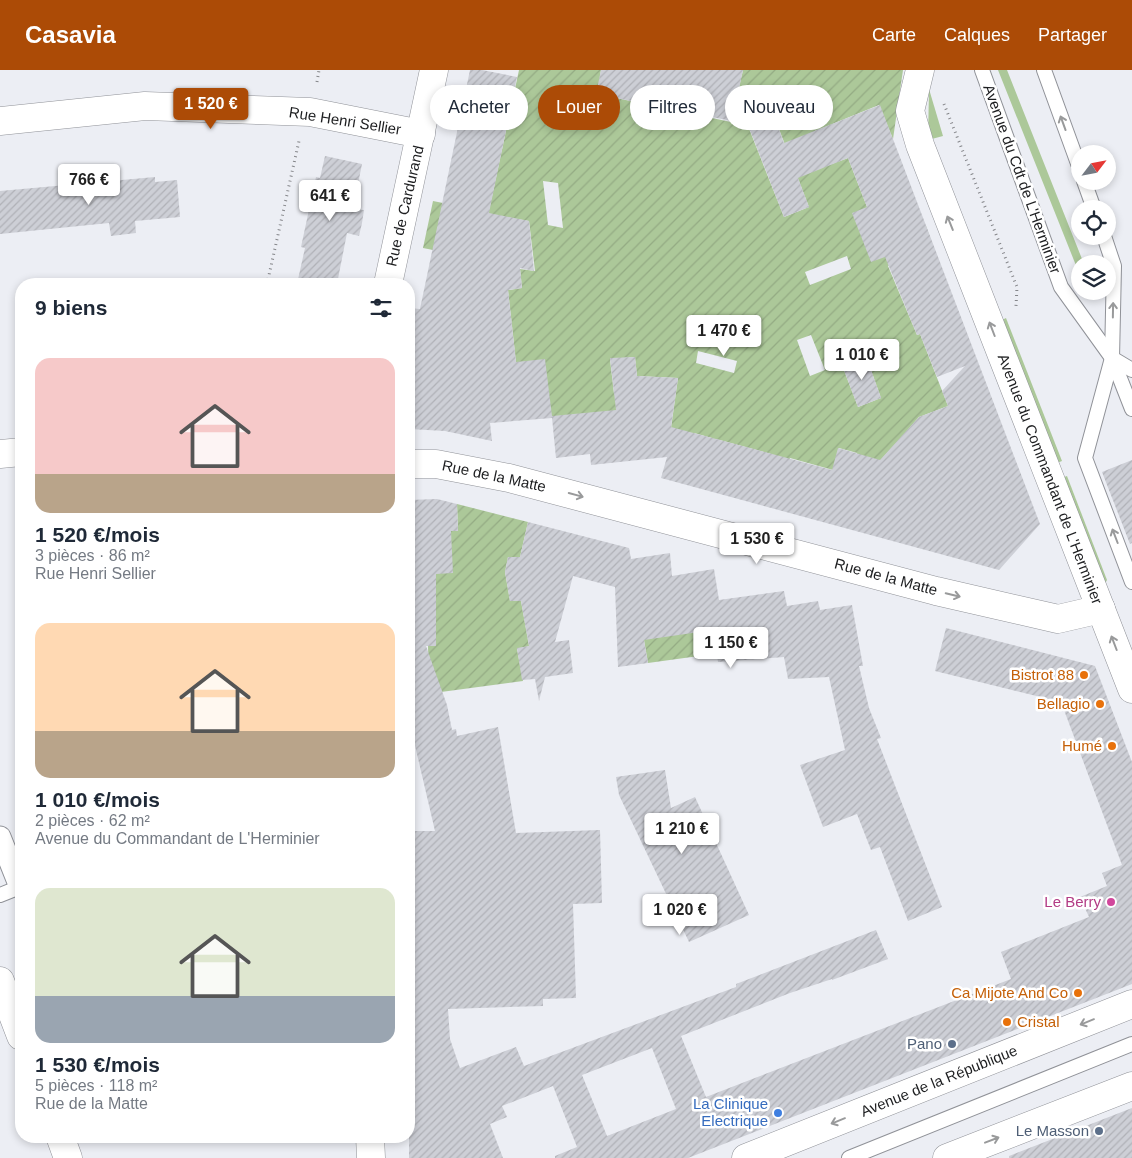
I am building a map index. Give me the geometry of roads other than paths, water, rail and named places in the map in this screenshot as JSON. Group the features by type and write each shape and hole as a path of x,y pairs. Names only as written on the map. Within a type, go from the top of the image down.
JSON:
{"street":[{"name":"Rue de Cardurand","path":"389,278 434,70"},
{"name":"Avenue du Commandant de L'Herminier","path":"920,70 910,111 933,179 1132,689"},
{"name":"Rue Henri Sellier","path":"0,121 145,106 310,112 421,134"},
{"path":"0,454 15,453"},
{"name":"Rue de la Matte","path":"415,464 436,464 509,478 936,591 1058,619 1101,609"},
{"path":"0,837 15,874"},
{"path":"0,981 15,1020"},
{"name":"Avenue de la République","path":"746,1158 1132,1004"},
{"path":"946,1158 1132,1086"},
{"path":"63,1143 68,1158"},
{"path":"370,1143 371,1158"}],"lane":[{"name":"Avenue du Cdt de L'Herminier","path":"982,70 1062,287 1112,358"},
{"path":"1044,70 1071,145"},
{"path":"1107,245 1114,266 1112,358 1085,458 1132,582"},
{"path":"1112,358 1132,370"},
{"path":"1112,358 1132,409"},
{"path":"0,895 15,889"},
{"path":"849,1158 1132,1044"}],"place":[{"name":"Bistrot 88","path":"1084,675"},
{"name":"Bellagio","path":"1100,704"},
{"name":"Humé","path":"1112,746"},
{"name":"Le Berry","path":"1111,902"},
{"name":"Ca Mijote And Co","path":"1078,993"},
{"name":"Cristal","path":"1007,1022"},
{"name":"Pano","path":"952,1044"},
{"name":"La Clinique Electrique","path":"778,1113"},
{"name":"Le Masson","path":"1099,1131"}]}
